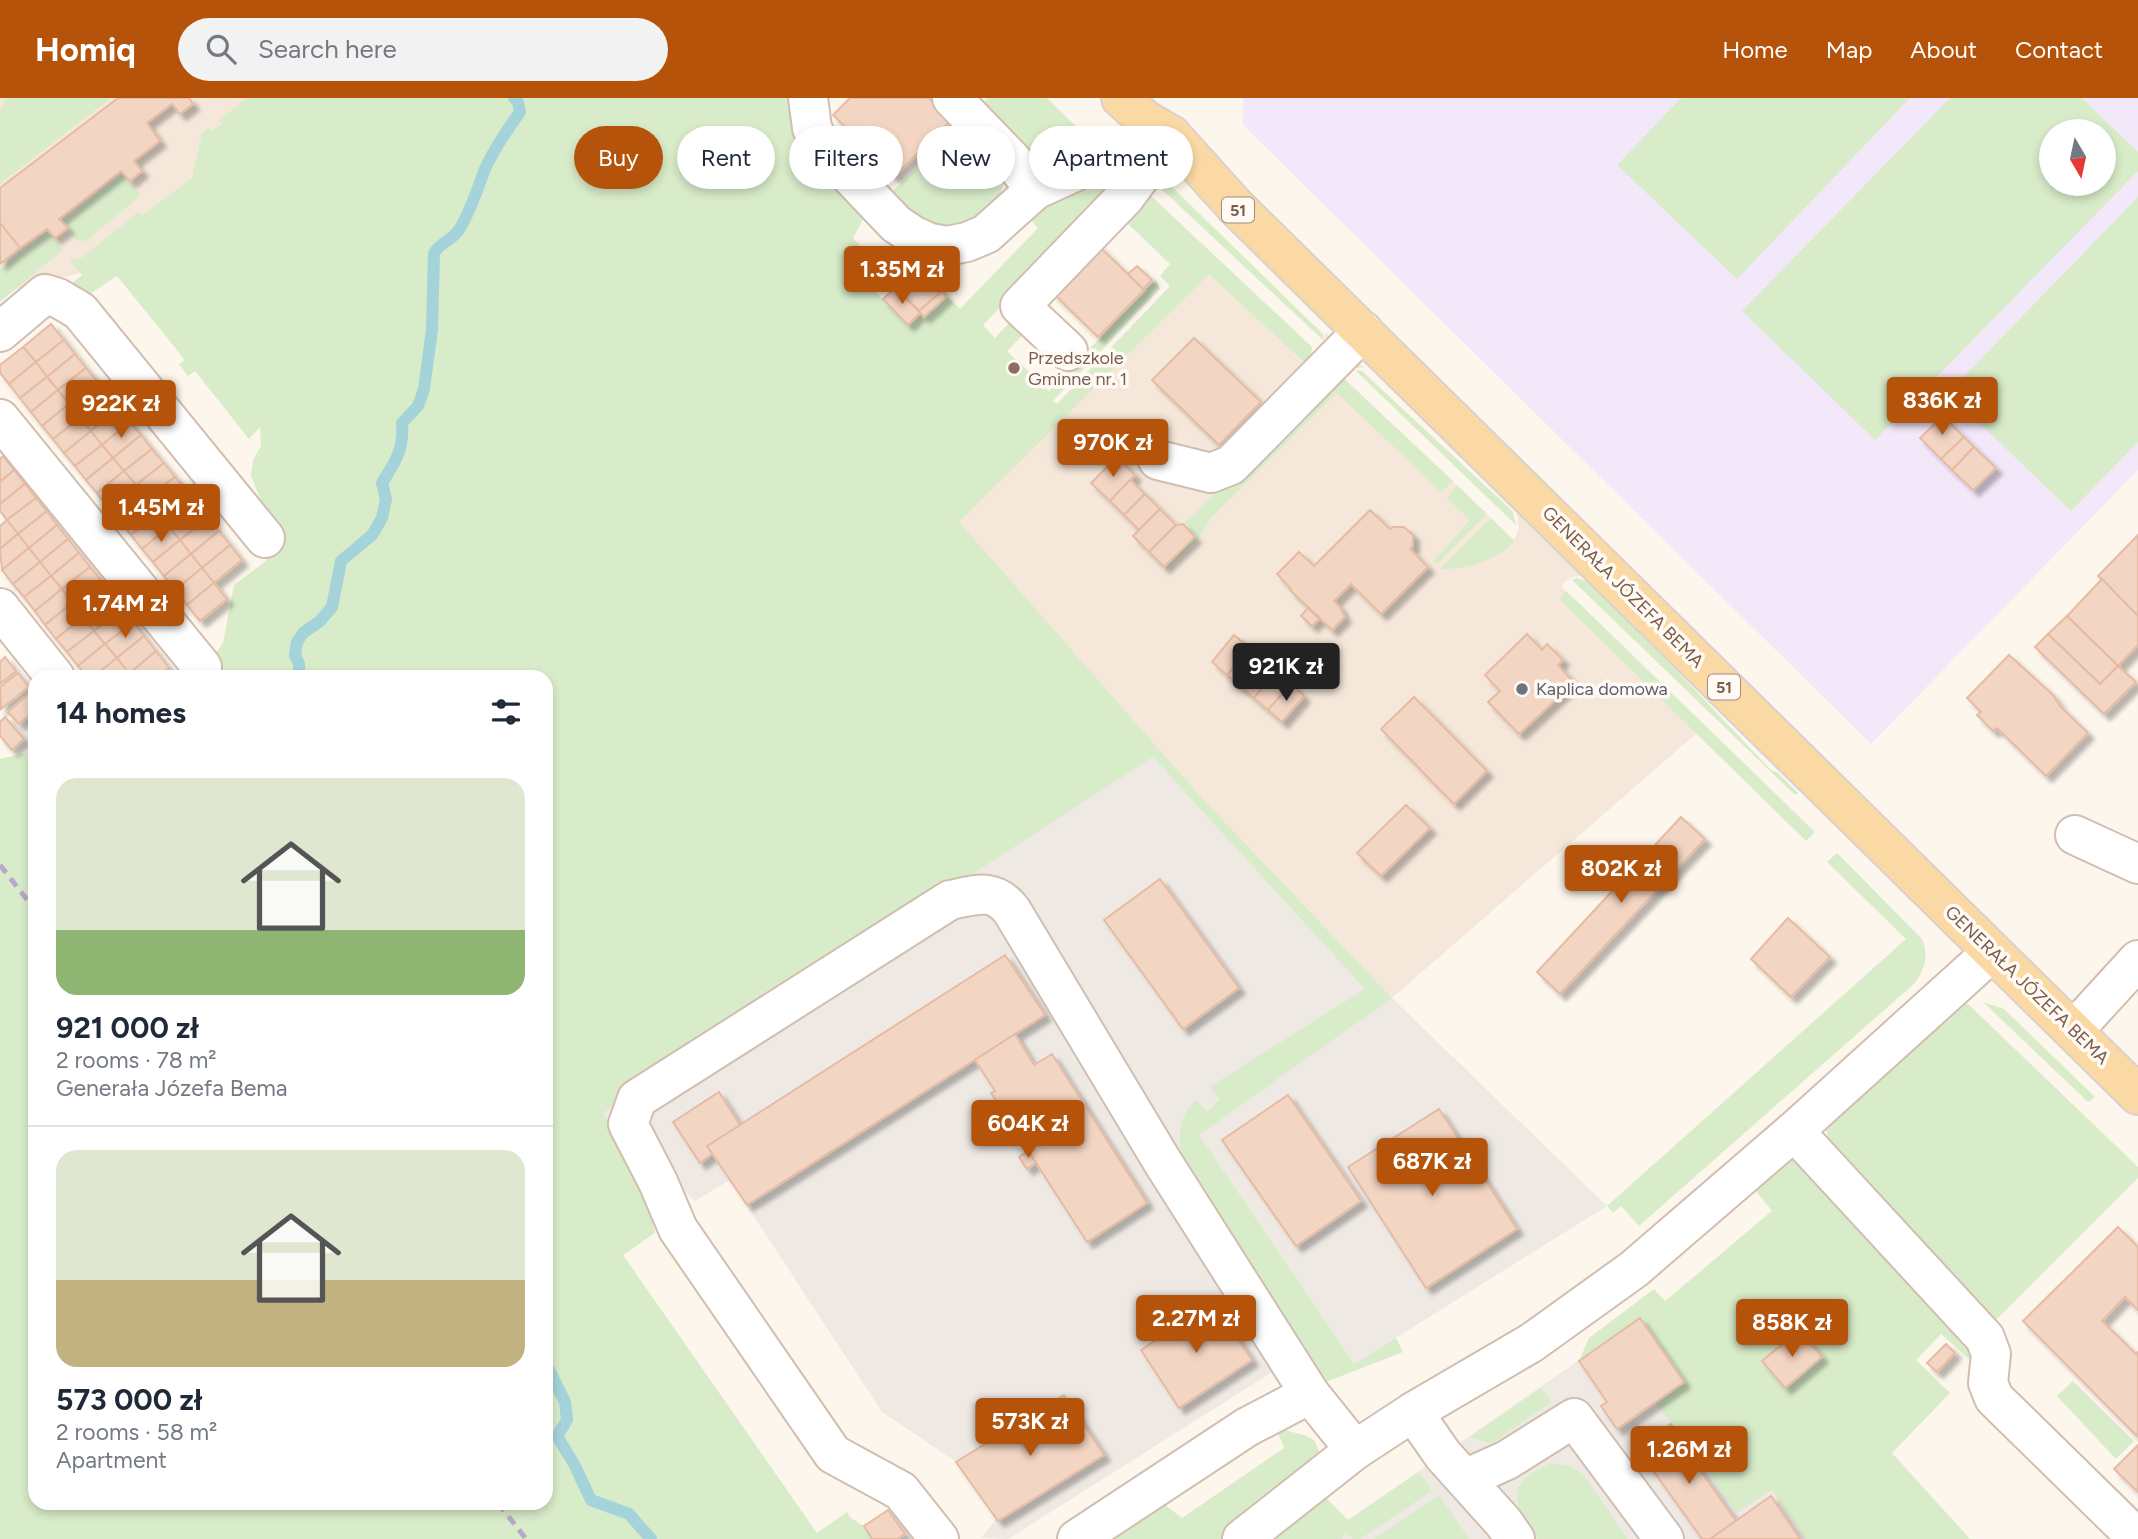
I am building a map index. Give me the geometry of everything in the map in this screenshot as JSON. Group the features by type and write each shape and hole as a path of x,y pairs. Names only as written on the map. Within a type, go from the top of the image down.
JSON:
{"main road":[{"name":"GENERAŁA JÓZEFA BEMA","path":"1121,98 1156,126"},
{"name":"GENERAŁA JÓZEFA BEMA","path":"1158,98 1168,126"},
{"name":"GENERAŁA JÓZEFA BEMA","path":"1193,159 1236,207 2138,1094"}],"street":[{"path":"808,98 812,128 820,143 896,224 930,243 947,246 986,234 1035,190 1012,160 952,98"},
{"path":"1068,351 1020,306 1131,189"},
{"path":"0,332 57,284 58,298 80,311 265,538"},
{"path":"1158,460 1211,473 1231,465 1363,331"},
{"path":"0,419 201,667"},
{"path":"0,608 49,670"},
{"path":"2075,835 2138,864"},
{"path":"939,1539 901,1491 834,1454 678,1229 658,1182 628,1124 637,1100 950,900 987,893 1005,901 1162,1161 1310,1394 1355,1450"},
{"path":"1242,1539 1355,1450 1413,1412 1531,1343 1634,1269 1794,1131 1992,952"},
{"path":"2074,1030 2138,960"},
{"path":"1794,1131 1985,1338 1991,1354 1988,1383 1994,1398 2138,1539"},
{"path":"1077,1539 1247,1427 1310,1394"},
{"path":"1413,1412 1443,1455 1515,1539"},
{"path":"1465,1479 1507,1460 1574,1418 1664,1539"}],"shaded area":[{"path":"0,98 319,98 110,266 0,293"},
{"path":"1243,98 2138,98 2138,470 1871,744 1243,125"},
{"path":"1209,273 1310,367 1326,347 1325,332 1364,368 1348,368 1338,373 1514,540 1519,529 1516,510 1588,577 1570,578 1561,586 1566,591 1559,599 1697,733 1392,998 1201,797 958,522"},
{"path":"958,522 1201,797 1392,998 1607,1206 1354,1364 1334,1335 1008,1539 981,1538 997,1518 956,1462 882,1412 730,1180 695,1201 681,1188 635,1188 553,1075 553,742"},
{"path":"1640,1318 1735,1455 1748,1446 1813,1539 1182,1539 1326,1498 1348,1520"}],"green space":[{"path":"6,98 111,98 0,184 0,111"},
{"path":"247,98 798,98 817,126 789,126 789,189 860,189 871,205 853,238 864,250 883,251 899,261 872,288 908,325 920,313 924,316 947,296 960,309 1038,228 1031,220 1030,212 1075,189 1114,189 983,325 995,338 1009,323 1022,336 1007,351 1049,391 1156,280 1160,289 1053,401 1057,404 1170,286 1160,276 1170,264 1125,221 1150,195 1312,347 1311,355 1305,362 1302,361 1209,274 959,522 1201,797 1392,998 1199,1135 1354,1364 1396,1338 1403,1352 1326,1382 1308,1367 1186,1169 1180,1132 1189,1107 1196,1100 1207,1112 1220,1099 1211,1086 1365,989 1153,757 603,1113 646,1186 655,1233 623,1255 817,1533 847,1512 864,1526 872,1539 0,1539 0,759 28,752 28,1510 553,1510 553,670 198,670 223,643 234,585 266,561 279,522 261,501 251,476 253,460 261,446 260,427 249,439 195,371 188,376 179,364 185,360 117,276 87,296 69,286 82,275 69,260 83,257 138,212 141,216 192,178 202,133 209,128 212,131 222,124 219,120"},
{"path":"988,98 1047,98 1076,126 1029,126 1029,158 1015,145 1015,126 994,126 976,110"},
{"path":"1681,98 1910,98 1737,279 1617,165"},
{"path":"1950,98 2082,98 2104,119 2039,119 2039,196 2114,196 1875,440 1742,311"},
{"path":"2116,131 2138,152 2138,171 2116,194"},
{"path":"917,168 917,189 1002,189 993,205 974,221 963,226 939,229 887,197 895,189 903,189 903,181"},
{"path":"123,174 140,194 139,197 86,241 77,240 62,222"},
{"path":"1161,189 1174,189 1323,334 1324,341"},
{"path":"2138,197 2138,442 2071,511 1948,393"},
{"path":"49,231 63,250 0,302 0,269"},
{"path":"1355,370 1362,371 1508,507 1513,512 1516,525"},
{"path":"1338,373 1453,481 1441,492 1337,393 1211,518 1199,537 1167,570 1164,567 1195,537 1183,524 1326,381"},
{"path":"1457,485 1487,514 1438,563 1433,562 1470,520 1447,498"},
{"path":"1491,518 1514,541 1508,548 1481,562 1460,568 1440,569"},
{"path":"1577,578 1587,581 1638,630 1772,771 1777,772 1798,793 1795,795 1572,580"},
{"path":"1566,591 1815,832 1806,841 1559,599"},
{"path":"1837,853 1922,939 1925,956 1915,983 1639,1226 1621,1206 1613,1213 1607,1206 1906,939 1827,862"},
{"path":"1983,1002 2004,1009 2095,1097 2087,1101"},
{"path":"1967,1003 2138,1167 2138,1178 1991,1325 1829,1145 1826,1128 1958,1007"},
{"path":"1793,1157 1979,1347 1977,1366 1941,1334 1916,1360 1950,1393 1892,1453 1970,1539 1805,1539 1772,1490 1737,1513 1655,1402 1684,1381 1640,1319 1579,1361 1589,1338 1654,1289 1665,1301 1772,1211 1755,1190"},
{"path":"2073,1381 2134,1441 2116,1459 2057,1396"},
{"path":"1541,1388 1552,1402 1491,1444 1470,1437"},
{"path":"1276,1428 1314,1440 1320,1453 1317,1467 1225,1539 1095,1539 1157,1499 1182,1518 1284,1448"},
{"path":"1549,1464 1567,1466 1583,1474 1628,1539 1537,1539 1523,1516 1517,1497 1524,1480"},
{"path":"1419,1472 1432,1491 1360,1539 1352,1539 1344,1534 1342,1539 1276,1539 1274,1535 1326,1498 1348,1520"},
{"path":"1439,1495 1469,1539 1374,1539"}],"building":[{"path":"118,98 189,98 193,104 180,114 172,104 147,123 160,141 134,161 142,171 130,181 121,171 59,219 68,228 55,238 47,229 20,248 0,223 0,188"},
{"path":"850,98 929,98 951,120 945,126 917,126 917,154 903,168 903,126 844,126 833,115"},
{"path":"0,223 20,248 0,264"},
{"path":"1098,245 1144,290 1098,337 1052,292"},
{"path":"919,266 942,291 919,311 896,287"},
{"path":"1137,266 1152,280 1143,289 1128,274"},
{"path":"896,287 920,313 908,325 883,299"},
{"path":"942,291 947,296 924,317 919,311"},
{"path":"51,324 64,340 36,362 23,347"},
{"path":"1194,338 1261,402 1219,445 1152,380"},
{"path":"64,340 75,354 47,377 36,362"},
{"path":"23,347 36,362 9,384 0,373 0,365"},
{"path":"75,354 86,368 58,390 47,377"},
{"path":"36,362 47,377 20,398 9,384"},
{"path":"86,368 97,381 69,404 58,390"},
{"path":"47,377 58,390 31,412 20,398"},
{"path":"97,381 108,395 80,418 69,404"},
{"path":"58,390 69,404 42,426 31,412"},
{"path":"108,395 119,408 91,431 80,418"},
{"path":"69,404 80,418 53,439 42,426"},
{"path":"119,408 130,422 102,445 91,431"},
{"path":"1943,416 1964,437 1941,459 1920,438"},
{"path":"80,418 91,431 64,453 53,439"},
{"path":"130,422 141,435 113,458 102,445"},
{"path":"91,431 102,445 75,466 64,453"},
{"path":"141,435 152,449 124,471 113,458"},
{"path":"1964,437 1974,447 1952,470 1941,459"},
{"path":"102,445 113,458 86,480 75,466"},
{"path":"1974,447 1996,468 1973,490 1952,470"},
{"path":"152,449 164,463 136,485 124,471"},
{"path":"3,456 14,470 0,482 0,459"},
{"path":"1117,457 1135,475 1110,501 1091,483"},
{"path":"113,458 124,471 97,493 86,480"},
{"path":"164,463 175,477 147,499 136,485"},
{"path":"14,470 25,484 0,504 0,482"},
{"path":"124,471 136,485 108,508 97,493"},
{"path":"175,477 186,491 158,513 147,499"},
{"path":"1130,480 1145,494 1124,515 1110,501"},
{"path":"25,484 36,498 7,520 0,511 0,504"},
{"path":"136,485 147,499 120,521 108,508"},
{"path":"186,491 197,504 169,527 158,513"},
{"path":"1145,494 1160,509 1139,530 1124,515"},
{"path":"36,498 47,511 18,534 7,520"},
{"path":"147,499 158,513 131,535 120,521"},
{"path":"197,504 208,518 180,540 169,527"},
{"path":"1160,509 1176,525 1149,552 1133,536"},
{"path":"1370,510 1390,529 1404,527 1413,535 1413,546 1410,549 1428,567 1381,614 1351,584 1334,601 1345,617 1332,630 1277,574 1299,552 1314,566"},
{"path":"47,511 57,525 29,548 18,534"},
{"path":"158,513 169,527 142,549 131,535"},
{"path":"208,518 219,531 191,554 180,540"},
{"path":"7,520 18,534 0,549 0,526"},
{"path":"1183,524 1195,537 1164,567 1149,552 1176,525"},
{"path":"57,525 68,539 40,562 29,548"},
{"path":"169,527 180,540 153,562 142,549"},
{"path":"219,531 230,545 202,568 191,554"},
{"path":"18,534 29,548 2,570 0,549"},
{"path":"2138,535 2138,616 2098,576"},
{"path":"68,539 79,553 51,576 40,562"},
{"path":"180,540 191,554 164,576 153,562"},
{"path":"230,545 242,560 214,583 202,568"},
{"path":"29,548 40,562 13,584 2,570"},
{"path":"79,553 90,567 62,589 51,576"},
{"path":"191,554 202,568 175,590 164,576"},
{"path":"40,562 51,576 24,597 13,584"},
{"path":"90,567 101,580 72,603 62,589"},
{"path":"202,568 214,583 187,605 175,590"},
{"path":"51,576 62,589 35,611 24,597"},
{"path":"2102,579 2138,616 2138,645 2118,666 2067,616"},
{"path":"101,580 111,595 83,617 72,603"},
{"path":"214,583 227,599 200,621 187,605"},
{"path":"62,589 72,603 45,625 35,611"},
{"path":"111,595 122,608 94,631 83,617"},
{"path":"72,603 83,617 56,639 45,625"},
{"path":"122,608 134,622 105,644 94,631"},
{"path":"1308,608 1320,618 1312,626 1301,616"},
{"path":"2067,616 2118,666 2100,684 2048,634"},
{"path":"83,617 94,631 67,652 56,639"},
{"path":"134,622 144,636 117,658 105,644"},
{"path":"94,631 105,644 78,666 67,652"},
{"path":"1527,634 1542,650 1547,644 1563,660 1558,665 1574,683 1519,734 1488,702 1500,691 1485,675"},
{"path":"2048,634 2100,684 2118,666 2136,682 2104,714 2035,647"},
{"path":"1234,635 1250,648 1227,675 1212,662"},
{"path":"144,636 156,651 134,670 126,670 117,658"},
{"path":"105,644 117,658 102,670 82,670 78,666"},
{"path":"1250,648 1264,661 1241,687 1227,675"},
{"path":"156,651 169,668 166,670 134,670"},
{"path":"2009,655 2053,695 2061,707 2088,733 2046,776 1997,728 1993,731 1977,715 1981,712 1967,698"},
{"path":"5,657 16,671 0,684 0,662"},
{"path":"117,658 126,670 102,670"},
{"path":"1264,661 1276,672 1254,698 1241,687"},
{"path":"1276,672 1291,684 1268,710 1254,698"},
{"path":"18,673 28,686 1,709 0,687"},
{"path":"1291,684 1304,696 1282,722 1268,710"},
{"path":"28,694 28,716 19,724 8,712"},
{"path":"1414,697 1487,771 1454,804 1381,729"},
{"path":"5,717 24,739 12,750 0,736 0,722"},
{"path":"1406,805 1430,828 1381,876 1357,853"},
{"path":"1681,817 1705,839 1560,994 1537,972"},
{"path":"1160,879 1239,988 1183,1029 1104,920"},
{"path":"1788,918 1830,957 1791,997 1751,959"},
{"path":"1005,955 1045,1015 747,1205 707,1146"},
{"path":"1015,1034 1034,1065 1052,1054 1147,1203 1087,1242 991,1093 995,1091 975,1060"},
{"path":"719,1092 740,1125 707,1146 712,1154 700,1163 673,1122"},
{"path":"1288,1095 1361,1201 1296,1246 1222,1140"},
{"path":"1439,1109 1517,1229 1426,1288 1348,1167"},
{"path":"1028,1151 1036,1163 1027,1169 1019,1157"},
{"path":"2118,1227 2138,1247 2138,1310 2125,1297 2102,1321 2136,1354 2138,1352 2138,1437 2023,1321"},
{"path":"1213,1302 1252,1360 1179,1408 1141,1350"},
{"path":"1640,1318 1684,1382 1617,1429 1601,1406 1607,1402 1579,1361"},
{"path":"1799,1330 1822,1357 1785,1388 1762,1361"},
{"path":"1946,1344 1955,1353 1937,1372 1927,1363"},
{"path":"1064,1395 1104,1455 998,1521 956,1462"},
{"path":"1671,1424 1676,1432 1674,1433 1736,1521 1710,1539 1702,1539 1642,1455 1667,1438 1662,1430"},
{"path":"2138,1445 2138,1492 2114,1469"},
{"path":"1771,1496 1800,1539 1714,1539 1713,1537"},
{"path":"888,1510 905,1534 897,1539 872,1539 864,1526"}],"waterway":[{"path":"299,670 295,655 297,642 303,633 320,621 332,607 341,561 372,535 382,518 386,499 382,483 398,454 402,440 402,423 418,406 424,389 432,330 434,253 455,234 466,218 489,162 520,112 518,102 514,98"},
{"path":"553,1378 565,1402 567,1420 557,1436 591,1500 629,1514 651,1539"}],"railway":[{"path":"0,865 28,901"},
{"path":"503,1510 526,1539"}],"place":[{"name":"Przedszkole Gminne nr. 1","path":"1014,368"},
{"name":"Kaplica domowa","path":"1522,689"}]}
